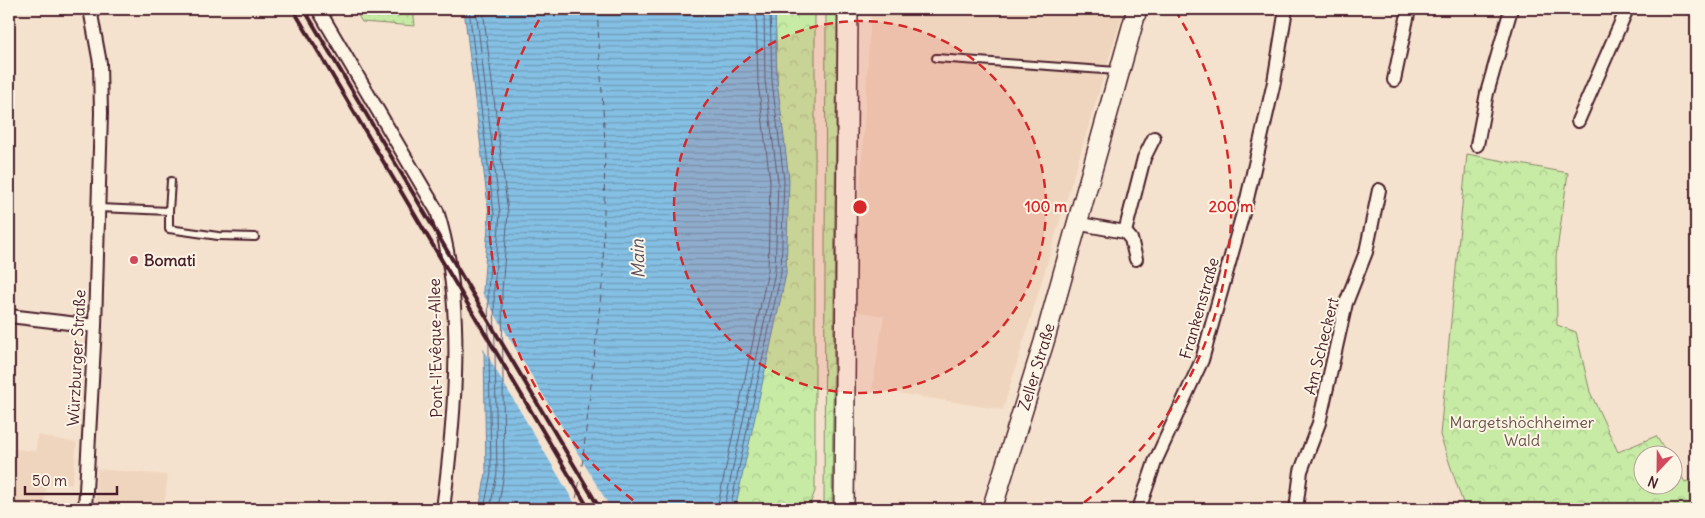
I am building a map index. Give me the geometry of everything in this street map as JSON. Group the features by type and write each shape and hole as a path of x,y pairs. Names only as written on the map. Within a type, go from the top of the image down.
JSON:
{"street":[{"name":"Würzburger Straße","path":"85,509 99,208 100,62 90,9"},
{"name":"Pont-l'Evêque-Allee","path":"318,9 437,211 444,233 452,289 454,342 452,438 443,509"},
{"path":"844,509 848,9"},
{"name":"Zeller Straße","path":"992,509 1044,342 1137,9"},
{"name":"Frankenstraße","path":"1139,509 1155,462 1202,360 1247,199 1268,109 1286,9"},
{"path":"1394,80 1409,9"},
{"path":"1477,145 1487,93 1511,9"},
{"path":"1578,121 1627,9"},
{"path":"1125,232 1144,158 1154,138"},
{"name":"Am Scheckert","path":"1296,509 1301,471 1319,423 1346,303 1366,252 1379,190"},
{"path":"1076,223 1125,232 1131,239 1136,259"},
{"path":"9,316 95,326"}],"lane":[{"path":"936,58 1119,71"},
{"path":"171,181 169,229 218,236 255,237"},
{"path":"99,208 169,211"}],"shaded area":[{"path":"871,9 1124,9 1003,410 872,389 884,316 853,311"},
{"path":"37,435 77,443 72,485 47,482 44,509 9,508 9,448 36,451"},
{"path":"97,469 168,475 164,509 95,509"}],"green space":[{"path":"354,9 413,9 415,26 362,22"},
{"path":"775,9 815,9 815,491 808,509 735,509 777,80"},
{"path":"826,9 837,9 832,509 824,509"},
{"path":"837,9 840,9 835,509 832,509"},
{"name":"Margetshöchheimer Wald","path":"1467,154 1568,173 1556,257 1557,325 1576,332 1590,392 1618,452 1632,446 1632,496 1682,496 1682,477 1685,482 1696,479 1696,509 1465,509 1440,435"},
{"name":"Margetshöchheimer Wald","path":"1656,436 1662,446 1632,446"}],"water":[{"name":"Main","path":"464,9 775,9 777,80 789,180 786,274 735,509 479,509 486,473 483,290 489,214"}],"pier":[{"path":"480,289 611,509 578,509 480,343"}],"ferry route":[{"path":"574,509 581,475 603,277 605,143 597,9"}],"railway":[{"path":"293,9 589,509"},
{"path":"304,9 600,509"}],"place":[{"name":"Bomati","path":"134,260"}]}
